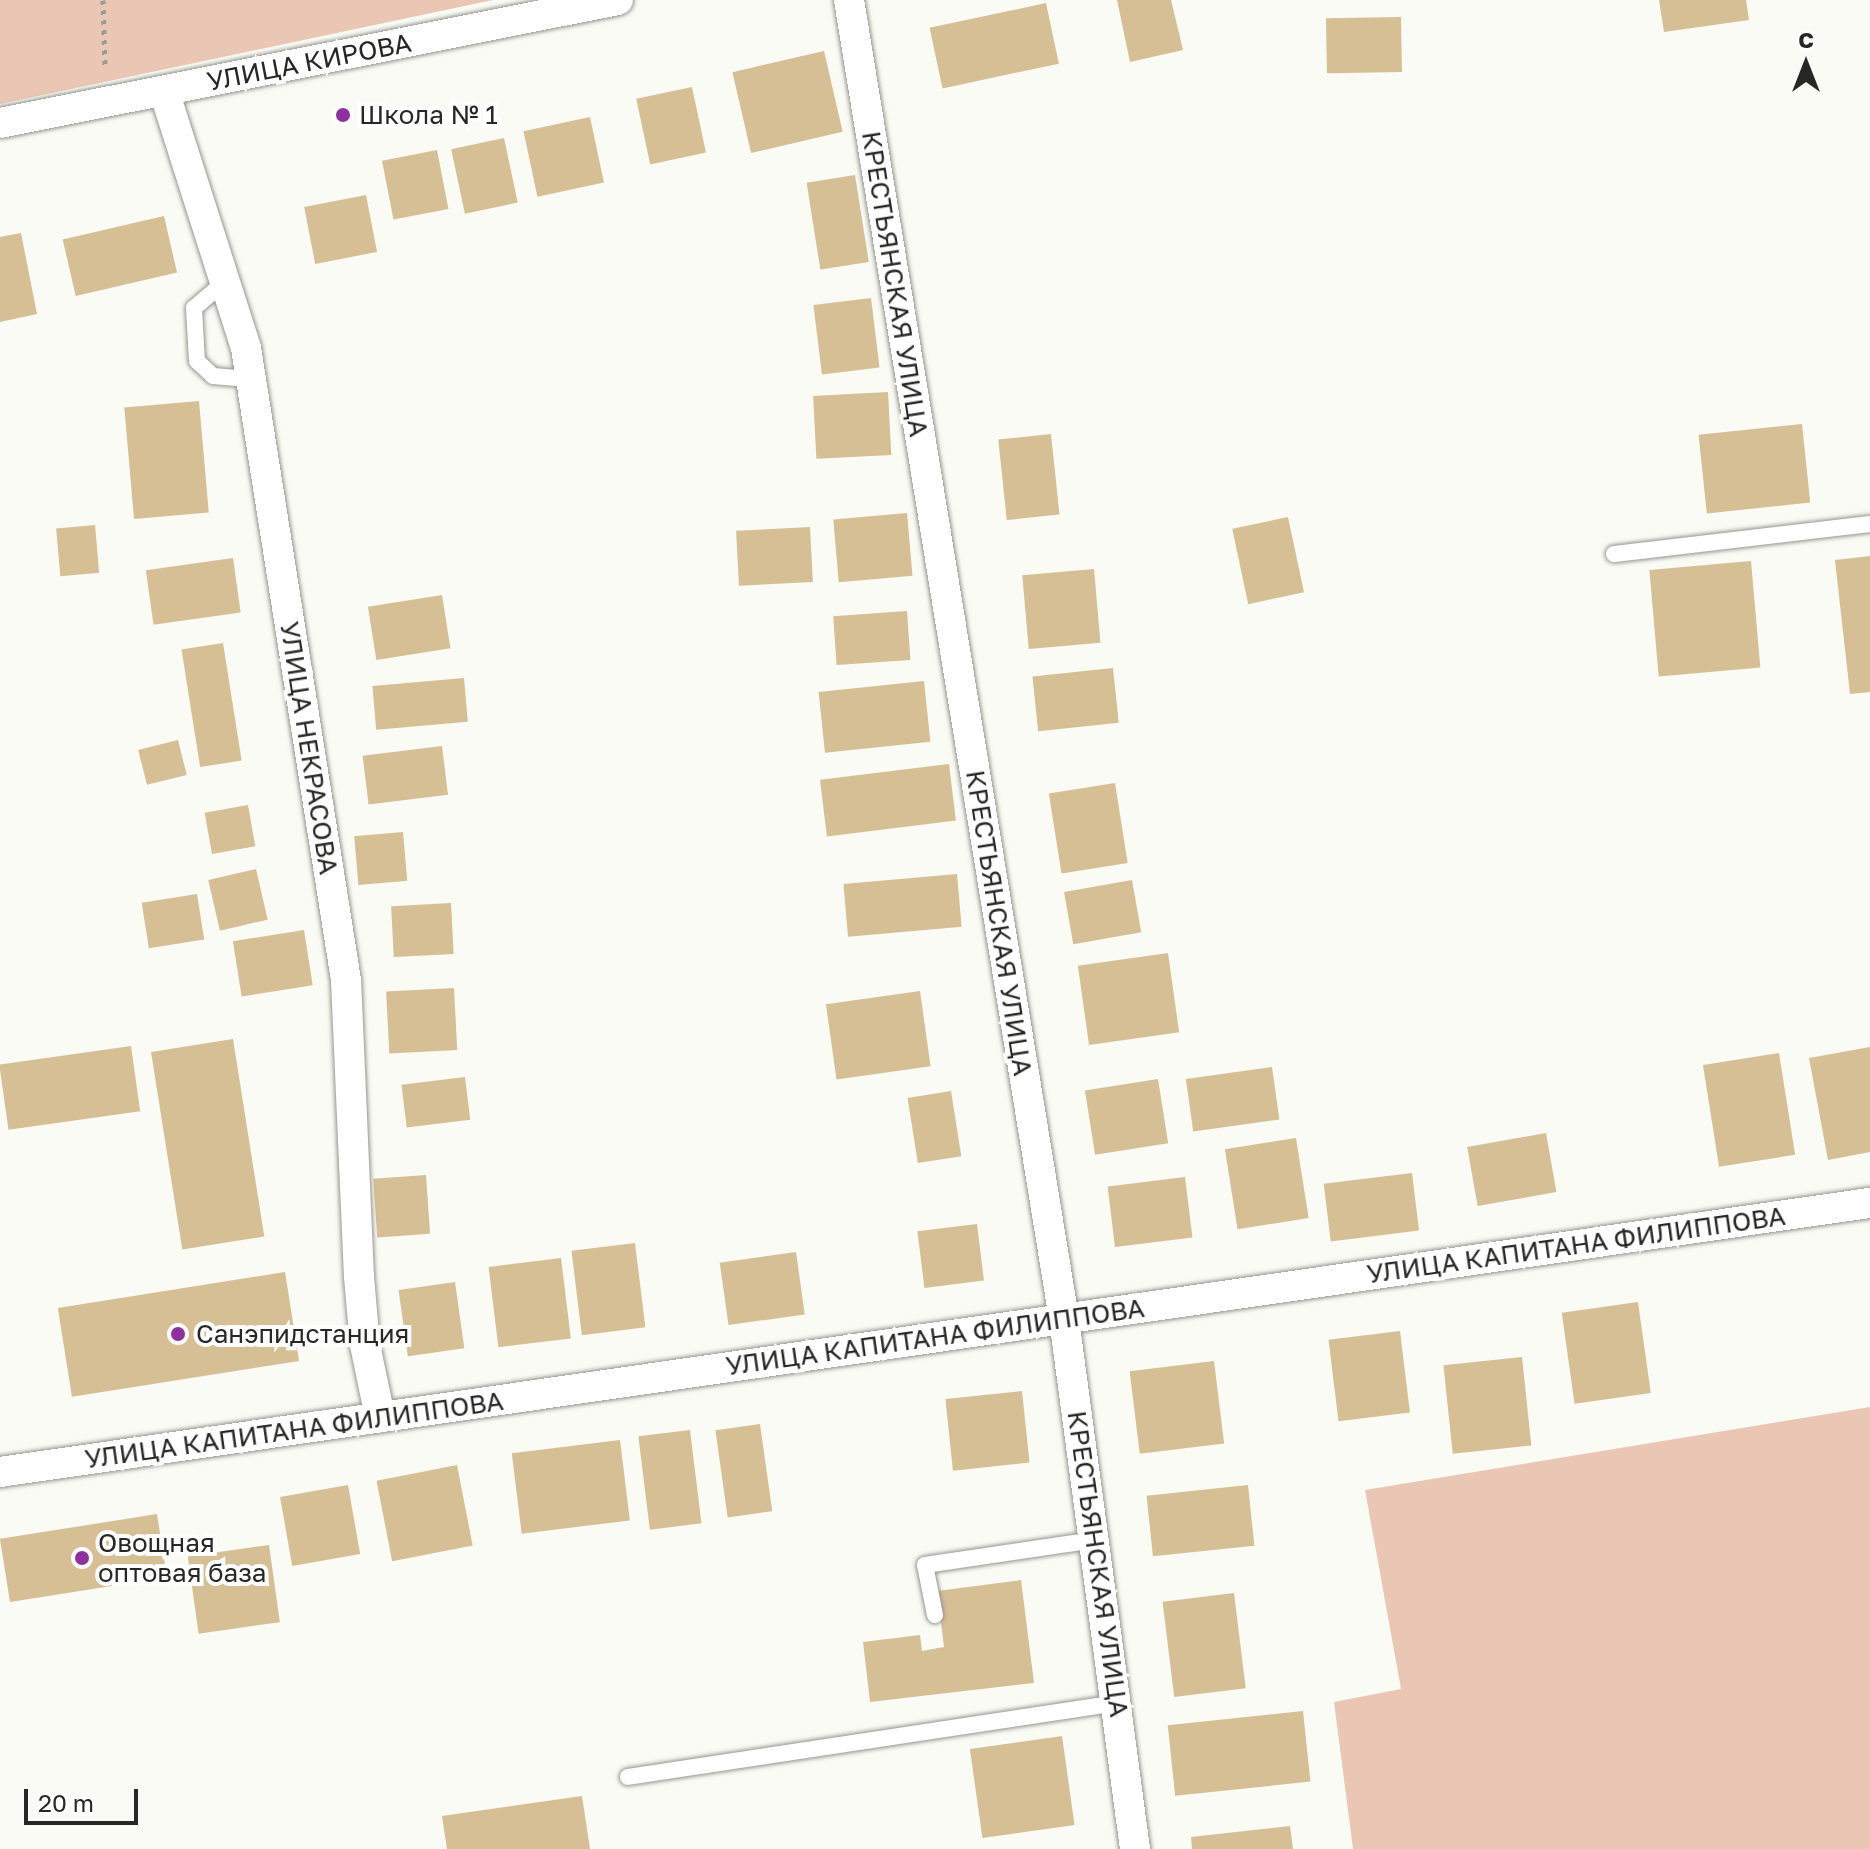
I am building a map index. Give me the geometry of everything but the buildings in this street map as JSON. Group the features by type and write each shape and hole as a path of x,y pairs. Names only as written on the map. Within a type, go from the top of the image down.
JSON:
{"street":[{"name":"УЛИЦА КИРОВА","path":"0,123 618,0"},
{"name":"КРЕСТЬЯНСКАЯ УЛИЦА","path":"849,0 1064,1319 1135,1849"},
{"name":"УЛИЦА НЕКРАСОВА","path":"164,91 228,279 251,379 346,980 359,1277 365,1345 380,1417"},
{"name":"УЛИЦА КАПИТАНА ФИЛИППОВА","path":"0,1472 1870,1203"}],"lane":[{"path":"228,279 194,308 197,361 213,376 251,379"},
{"path":"1614,554 1870,524"},
{"path":"935,1615 925,1565 1094,1540"},
{"path":"628,1777 1117,1703"}],"path":[{"path":"103,0 107,102"}],"shaded area":[{"path":"0,0 493,0 0,104"},
{"path":"1870,1407 1870,1849 1353,1849 1334,1702 1401,1689 1365,1490"}],"place":[{"name":"Школа № 1","path":"343,115"},
{"name":"Санэпидстанция","path":"178,1334"},
{"name":"Овощная оптовая база","path":"82,1558"}]}
